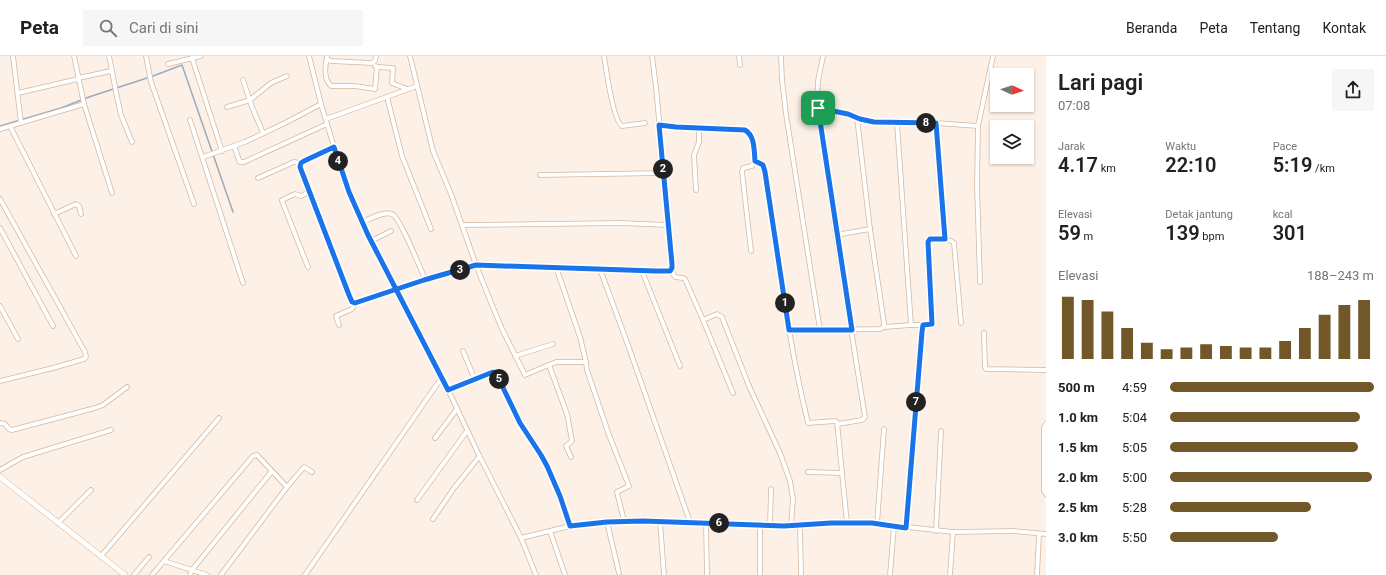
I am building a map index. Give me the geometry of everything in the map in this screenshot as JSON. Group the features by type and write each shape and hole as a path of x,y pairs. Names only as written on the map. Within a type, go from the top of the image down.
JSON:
{"street":[{"path":"13,56 21,123"},
{"path":"74,56 84,104 112,193"},
{"path":"109,56 122,115 132,142"},
{"path":"146,56 151,82 194,204"},
{"path":"168,64 201,56"},
{"path":"309,56 321,104 342,173 362,222 442,377 479,457 521,538 536,575"},
{"path":"372,63 375,61 376,56"},
{"path":"410,56 433,150 452,194 476,265 502,329 525,375 549,365 562,362 586,362"},
{"path":"604,56 612,100 619,124 622,126 645,123"},
{"path":"652,56 656,87 671,270 675,277 683,278 685,280 733,393"},
{"path":"739,56 740,65"},
{"path":"781,56 786,114 820,330"},
{"path":"755,161 763,165 765,172 789,330 808,423 834,421 838,424 862,420 865,417 836,235 818,108 817,87 823,56"},
{"path":"980,282 977,184 978,126 993,56"},
{"path":"327,57 328,60 331,61 372,63 377,67 392,68 392,84 408,89"},
{"path":"327,57 325,66 328,84 331,86 355,86 375,89 377,67"},
{"path":"192,58 222,150"},
{"path":"18,93 111,70"},
{"path":"227,107 250,100 274,81 287,76"},
{"path":"243,80 263,133"},
{"path":"326,119 417,86"},
{"path":"387,96 403,160 431,229"},
{"path":"0,130 84,104"},
{"path":"203,158 263,133 321,104"},
{"path":"818,108 848,114 874,122 936,123 978,126"},
{"path":"857,118 870,230 884,327"},
{"path":"190,120 243,283"},
{"path":"897,123 911,325"},
{"path":"936,123 945,239"},
{"path":"234,146 240,162 244,162 327,124"},
{"path":"659,125 739,129 747,131 752,138 755,161 753,165 745,167 742,170 751,251"},
{"path":"10,126 76,256"},
{"path":"696,190 694,155 699,142 699,128"},
{"path":"258,178 294,162 301,163 334,147"},
{"path":"301,163 300,168 354,306 352,310 336,316 339,325"},
{"path":"540,175 663,174"},
{"path":"308,267 282,200 294,194 301,196 310,192"},
{"path":"0,199 86,357 84,359 53,368 0,380"},
{"path":"54,214 76,204 79,206 81,214"},
{"path":"362,222 384,214 394,215 400,224 425,279"},
{"path":"462,225 620,223 668,225"},
{"path":"0,228 53,326"},
{"path":"836,235 870,230"},
{"path":"371,241 391,231"},
{"path":"789,330 879,330 884,327 932,324 928,240 930,239 945,239 953,241 954,243 961,323"},
{"path":"353,303 425,279 476,265 666,272 671,270"},
{"path":"556,267 580,337 587,370 609,435 630,487 617,492 624,522"},
{"path":"600,269 690,522"},
{"path":"642,271 680,366"},
{"path":"0,306 18,339"},
{"path":"703,320 718,314 722,317 749,386 780,453 792,487 793,499 791,526"},
{"path":"906,528 923,325"},
{"path":"984,333 986,369 1046,370"},
{"path":"515,356 553,344"},
{"path":"463,351 475,380"},
{"path":"549,365 568,418 572,441 566,446 571,458"},
{"path":"448,390 493,372 496,373 520,423 547,466 560,496 570,526"},
{"path":"305,575 442,377"},
{"path":"0,423 5,424 8,430 12,430 82,412 102,405 127,387"},
{"path":"435,438 457,409"},
{"path":"101,556 179,462 219,418"},
{"path":"838,424 847,523"},
{"path":"1046,424 1044,428 1044,491 1046,494"},
{"path":"877,524 884,429"},
{"path":"0,470 23,458 111,430"},
{"path":"417,500 467,431"},
{"path":"936,531 941,431"},
{"path":"152,575 254,456 257,455 287,487"},
{"path":"433,519 454,488 479,457"},
{"path":"221,575 287,487 304,467 312,472"},
{"path":"191,573 272,471"},
{"path":"808,472 842,474"},
{"path":"0,477 125,575"},
{"path":"770,526 771,489"},
{"path":"58,523 90,490"},
{"path":"660,521 664,575"},
{"path":"521,538 570,526 607,522 660,521 770,526 847,523 877,524 936,531 1000,531 1046,534"},
{"path":"607,522 619,573"},
{"path":"706,523 707,575"},
{"path":"760,525 760,575"},
{"path":"800,525 801,575"},
{"path":"890,575 894,526"},
{"path":"550,531 565,575"},
{"path":"950,575 953,532"},
{"path":"1037,575 1040,534"},
{"path":"134,575 149,557"},
{"path":"164,561 191,573 207,575"}],"waterway":[{"path":"153,76 182,65 233,212"},
{"path":"0,126 61,108 147,78"}],"route":[{"path":"818,108 836,235 852,330 789,330 764,167 760,162 755,161 752,138 745,130 732,128 676,127 659,125 672,264 670,271 476,265 424,280 397,289 355,303 352,302 349,295 300,168 300,164 304,161 334,147 349,192 368,235 397,289 448,390 469,383 493,372 496,373 520,423 547,466 560,496 570,526 607,522 659,521 770,526 831,523 872,523 906,528 922,332 923,325 932,324 928,240 945,239 936,123 874,122 860,119 848,114 818,108"}]}
